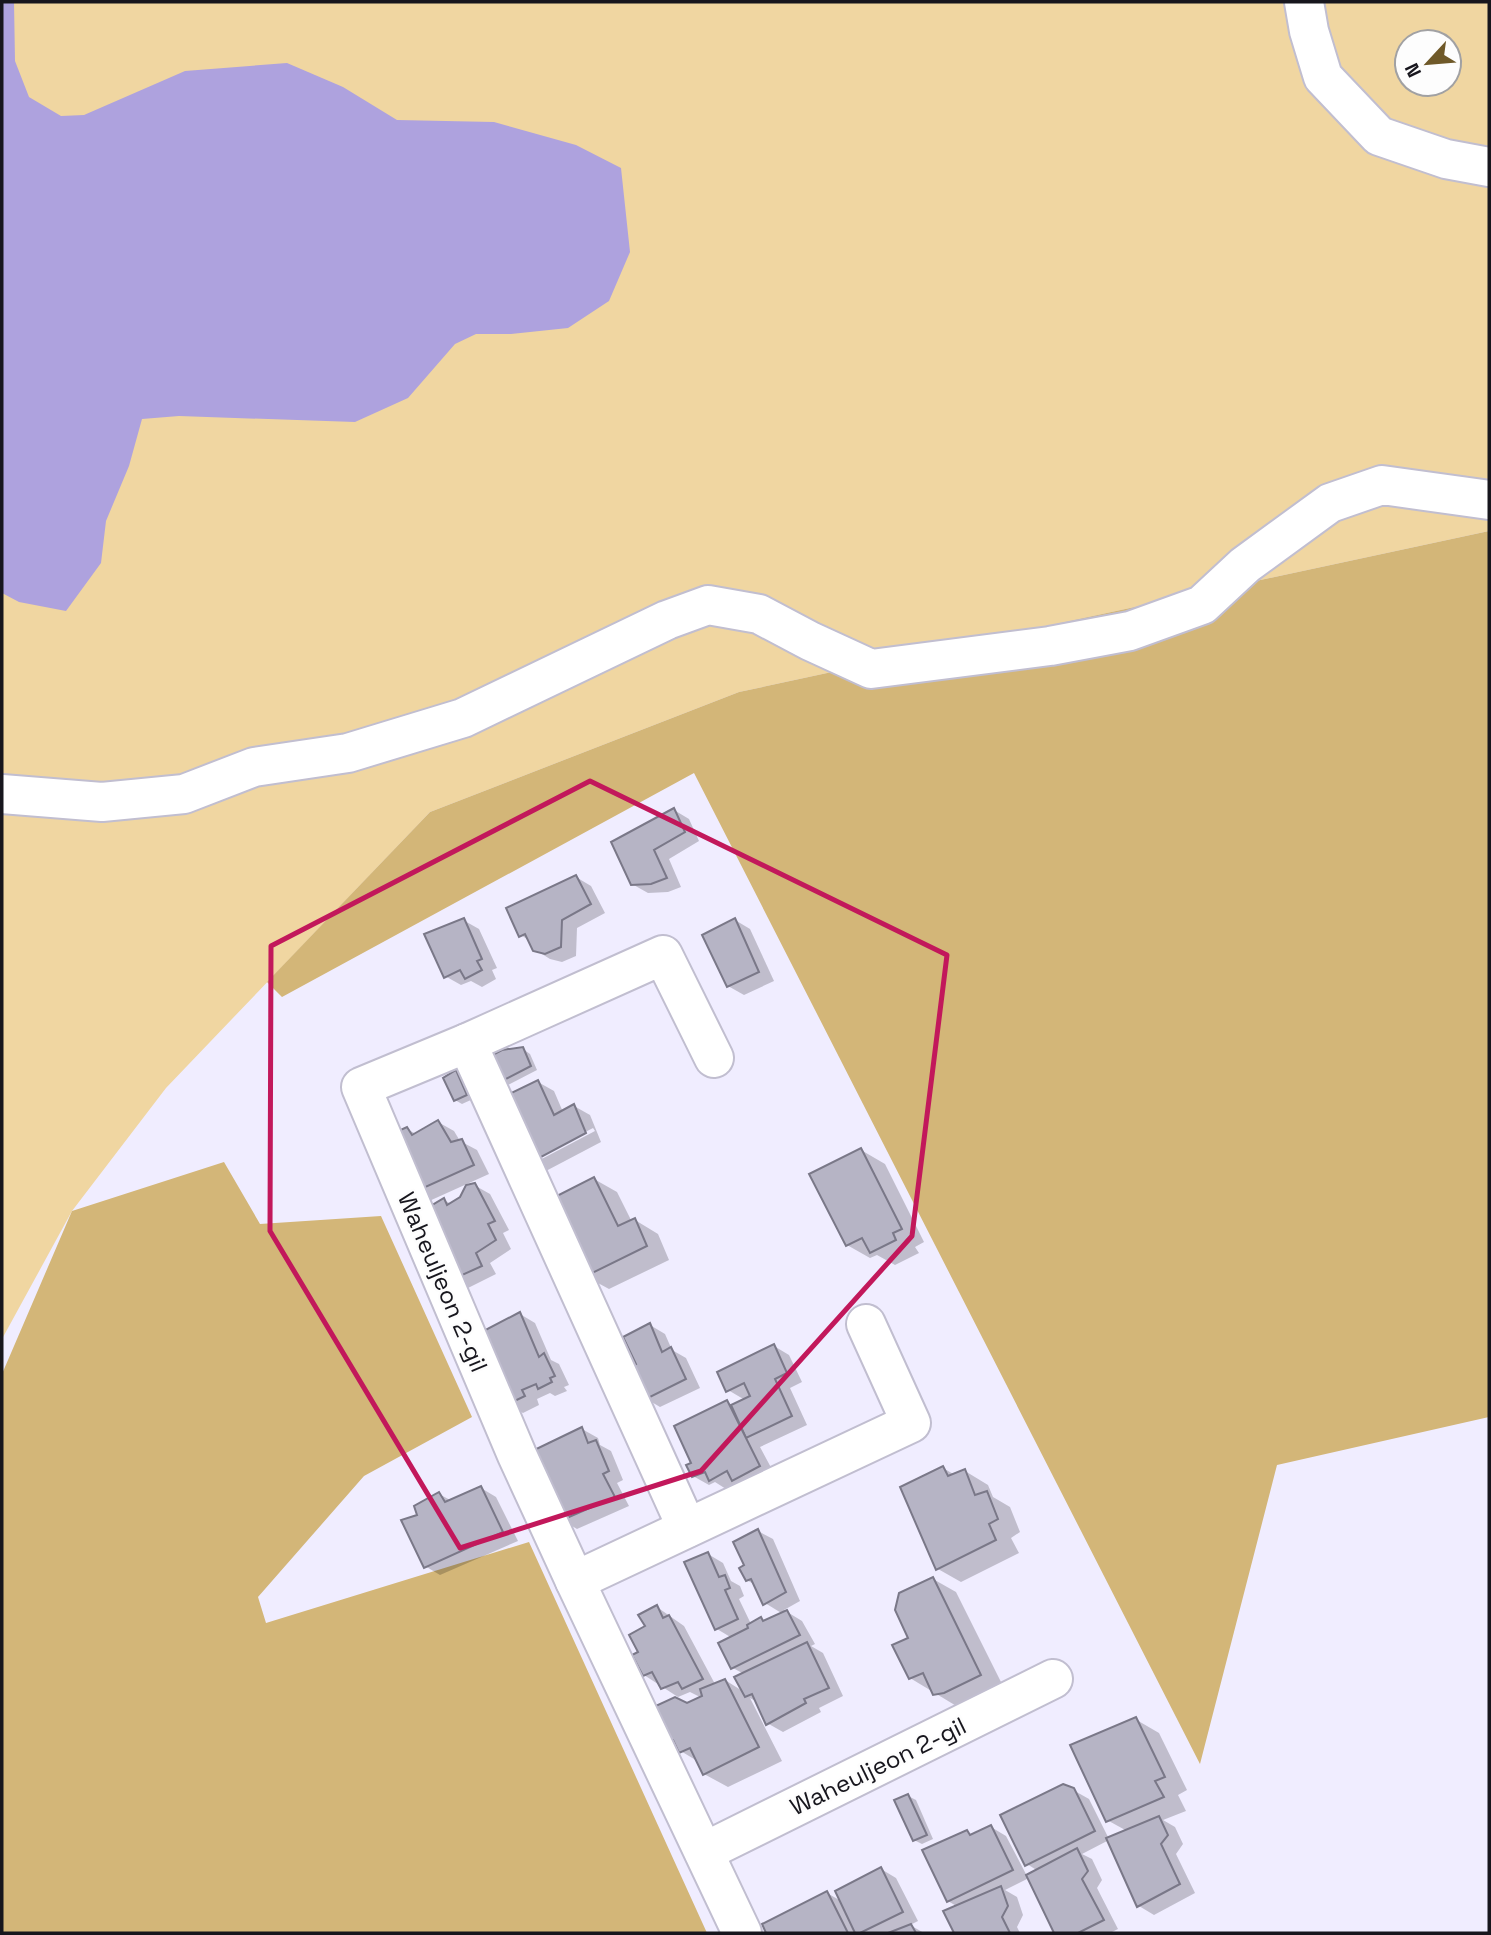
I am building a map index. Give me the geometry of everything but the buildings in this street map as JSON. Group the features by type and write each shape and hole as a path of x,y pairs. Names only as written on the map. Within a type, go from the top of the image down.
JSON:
{"street":[{"path":"1304,2 1323,77 1378,136 1446,159 1489,167"},
{"path":"2,794 102,802 184,794 254,767 348,752 463,718 667,620 708,605 759,614 871,669 1049,646 1130,631 1202,605 1245,565 1331,503 1382,485 1489,500"},
{"name":"Waheuljeon 2-gil","path":"714,1058 663,955 467,1043 361,1087 517,1455 742,1933"},
{"path":"467,1043 687,1528"},
{"path":"575,1581 911,1423 866,1324"},
{"name":"Waheuljeon 2-gil","path":"704,1852 1053,1679"}],"highlighted area":[{"path":"590,781 947,955 912,1236 701,1471 460,1548 270,1231 271,946"}],"shaded area":[{"path":"2,2 1489,2 1489,531 739,692 430,812 166,1088 72,1211 2,1339"},
{"path":"2,2 14,2 15,61 29,97 61,116 84,115 185,71 287,63 343,87 397,120 494,122 576,145 621,168 630,252 609,301 568,328 511,334 476,334 455,344 408,398 355,422 179,416 142,419 129,466 106,521 101,563 66,611 19,602 2,593"},
{"path":"1489,531 1489,1417 1277,1465 1200,1764 694,773 282,997 267,982 430,812 739,692"},
{"path":"224,1162 260,1224 381,1216 472,1417 364,1476 258,1597 266,1623 529,1542 707,1933 2,1933 2,1374 72,1211"}]}
